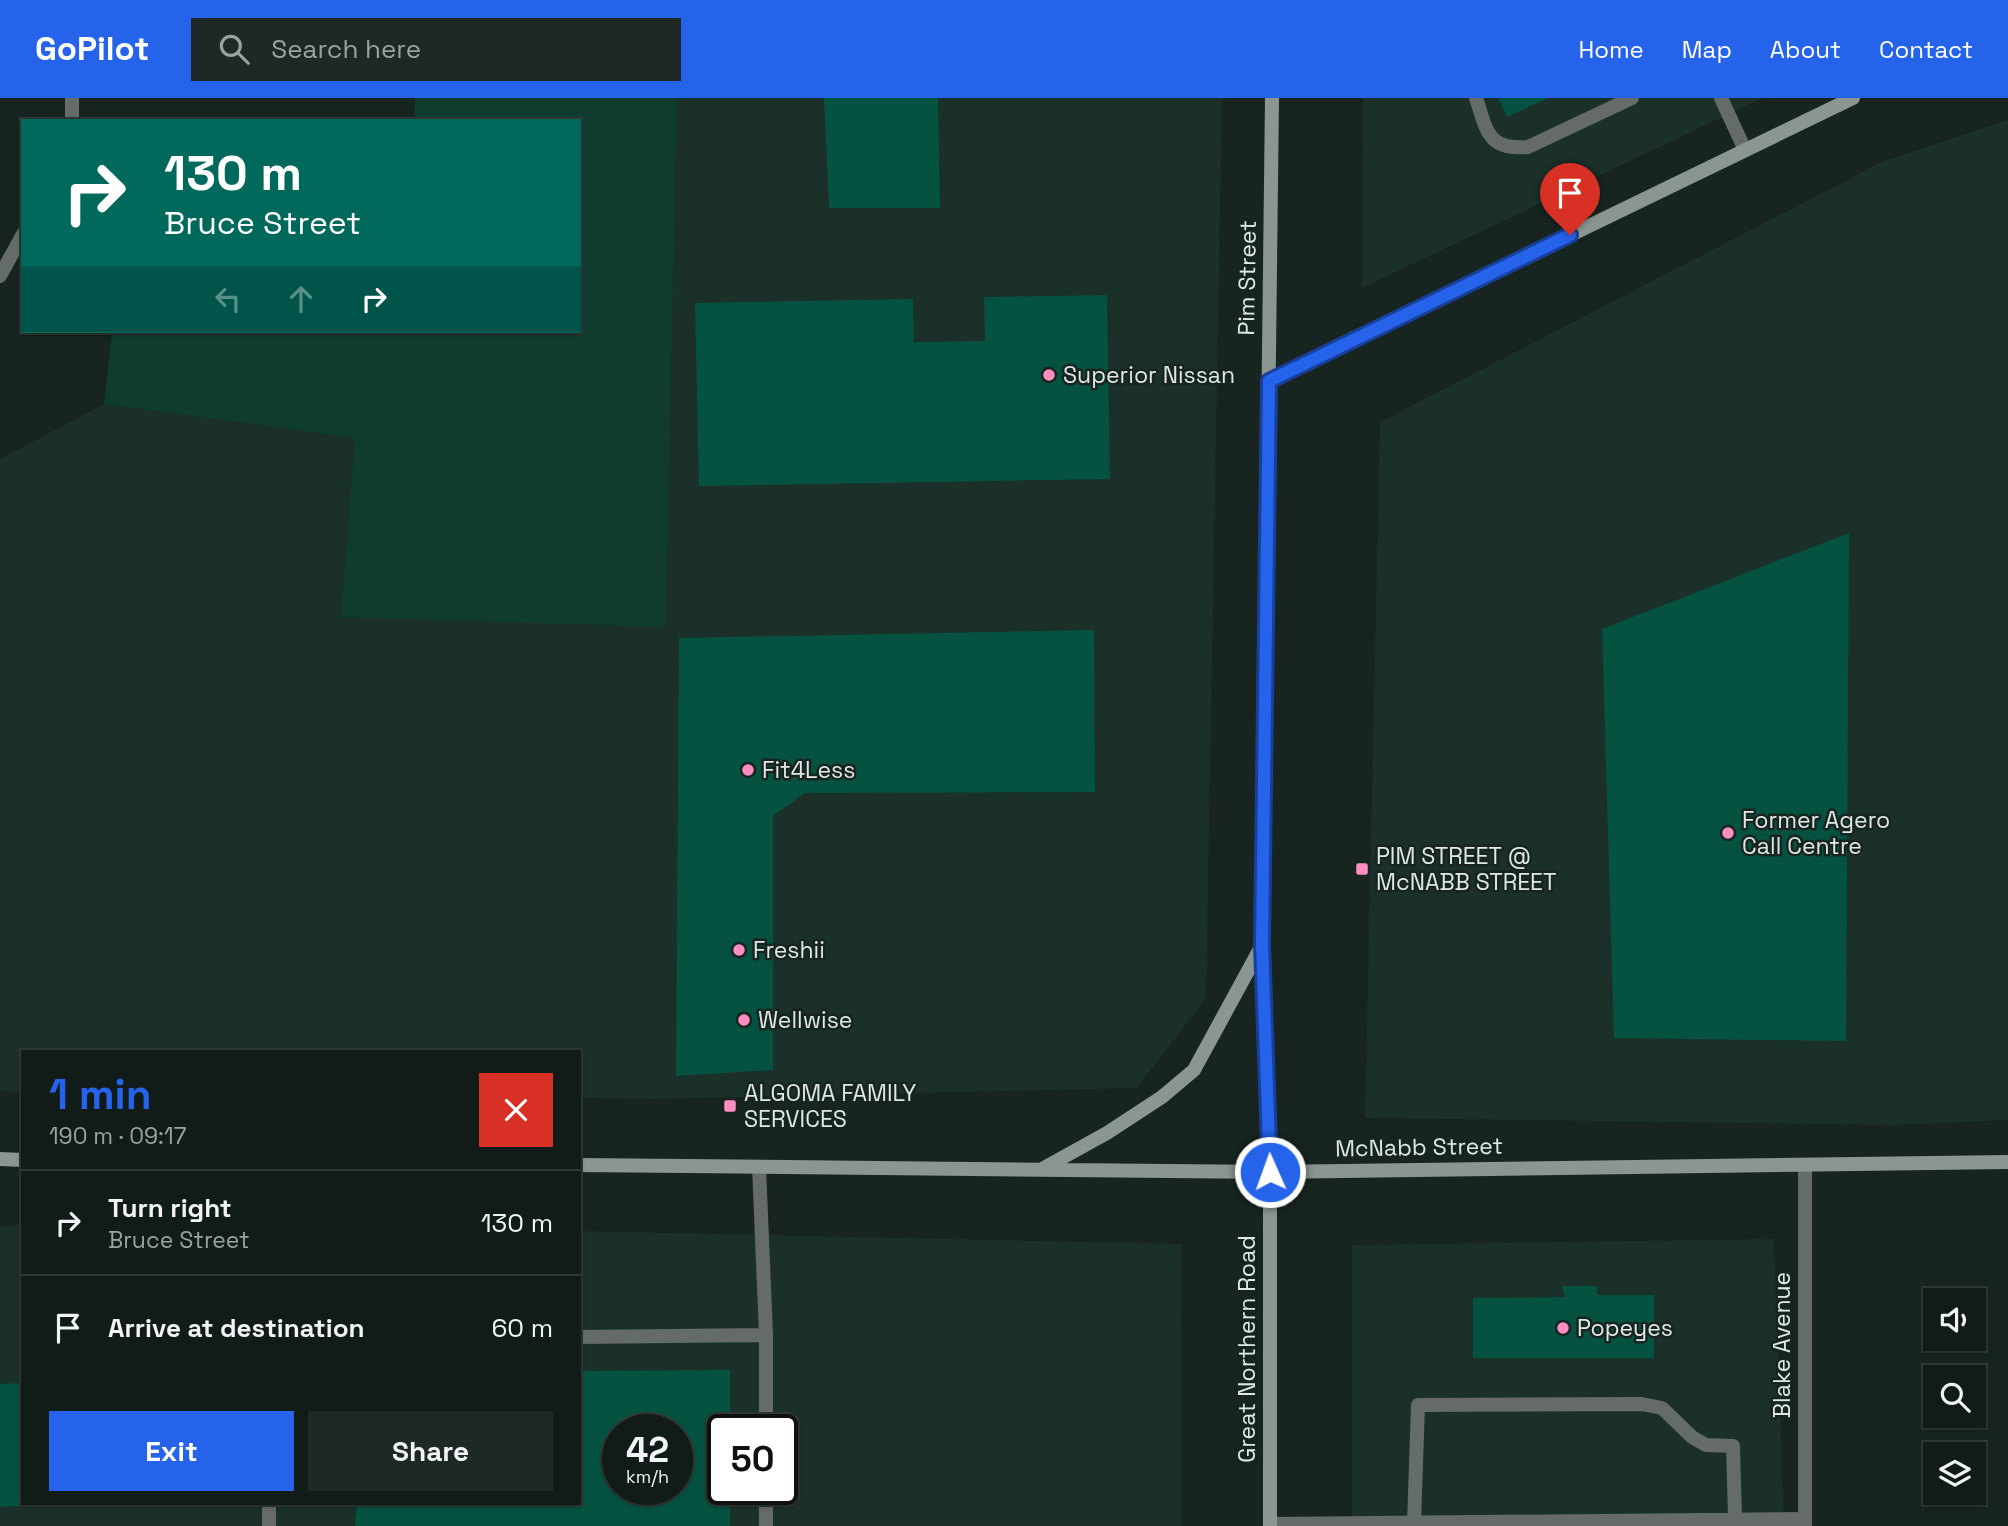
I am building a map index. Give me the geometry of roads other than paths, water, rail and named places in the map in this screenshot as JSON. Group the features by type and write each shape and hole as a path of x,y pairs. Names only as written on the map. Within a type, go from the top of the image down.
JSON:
{"main road":[{"name":"Pim Street","path":"1270,1172 1262,945 1272,98"},
{"path":"1269,381 1845,100"},
{"path":"1041,1169 1107,1133 1162,1097 1194,1070 1262,945"},
{"path":"0,1159 21,1160"},
{"name":"McNabb Street","path":"581,1165 1270,1172 2008,1162"},
{"name":"Great Northern Road","path":"1270,1172 1270,1525"}],"street":[{"path":"72,98 72,119"},
{"path":"1476,98 1493,139 1509,149 1528,147 1632,98"},
{"path":"1721,98 1745,150"},
{"path":"0,276 21,238"},
{"name":"Blake Avenue","path":"1805,1165 1805,1522"},
{"path":"759,1167 766,1335 766,1414"},
{"path":"581,1336 766,1335"},
{"path":"1414,1523 1418,1405 1642,1404 1662,1408 1692,1437 1706,1445 1733,1446 1735,1519"},
{"path":"269,1526 270,1505"},
{"path":"766,1505 766,1526"},
{"path":"1270,1525 1735,1519 1805,1522"}],"place":[{"name":"Superior Nissan","path":"1049,375"},
{"name":"Fit4Less","path":"748,770"},
{"name":"Former Agero Call Centre","path":"1728,833"},
{"name":"PIM STREET @ McNABB STREET","path":"1362,869"},
{"name":"Freshii","path":"739,950"},
{"name":"Wellwise","path":"744,1020"},
{"name":"ALGOMA FAMILY SERVICES","path":"730,1106"},
{"name":"Popeyes","path":"1563,1328"}]}
